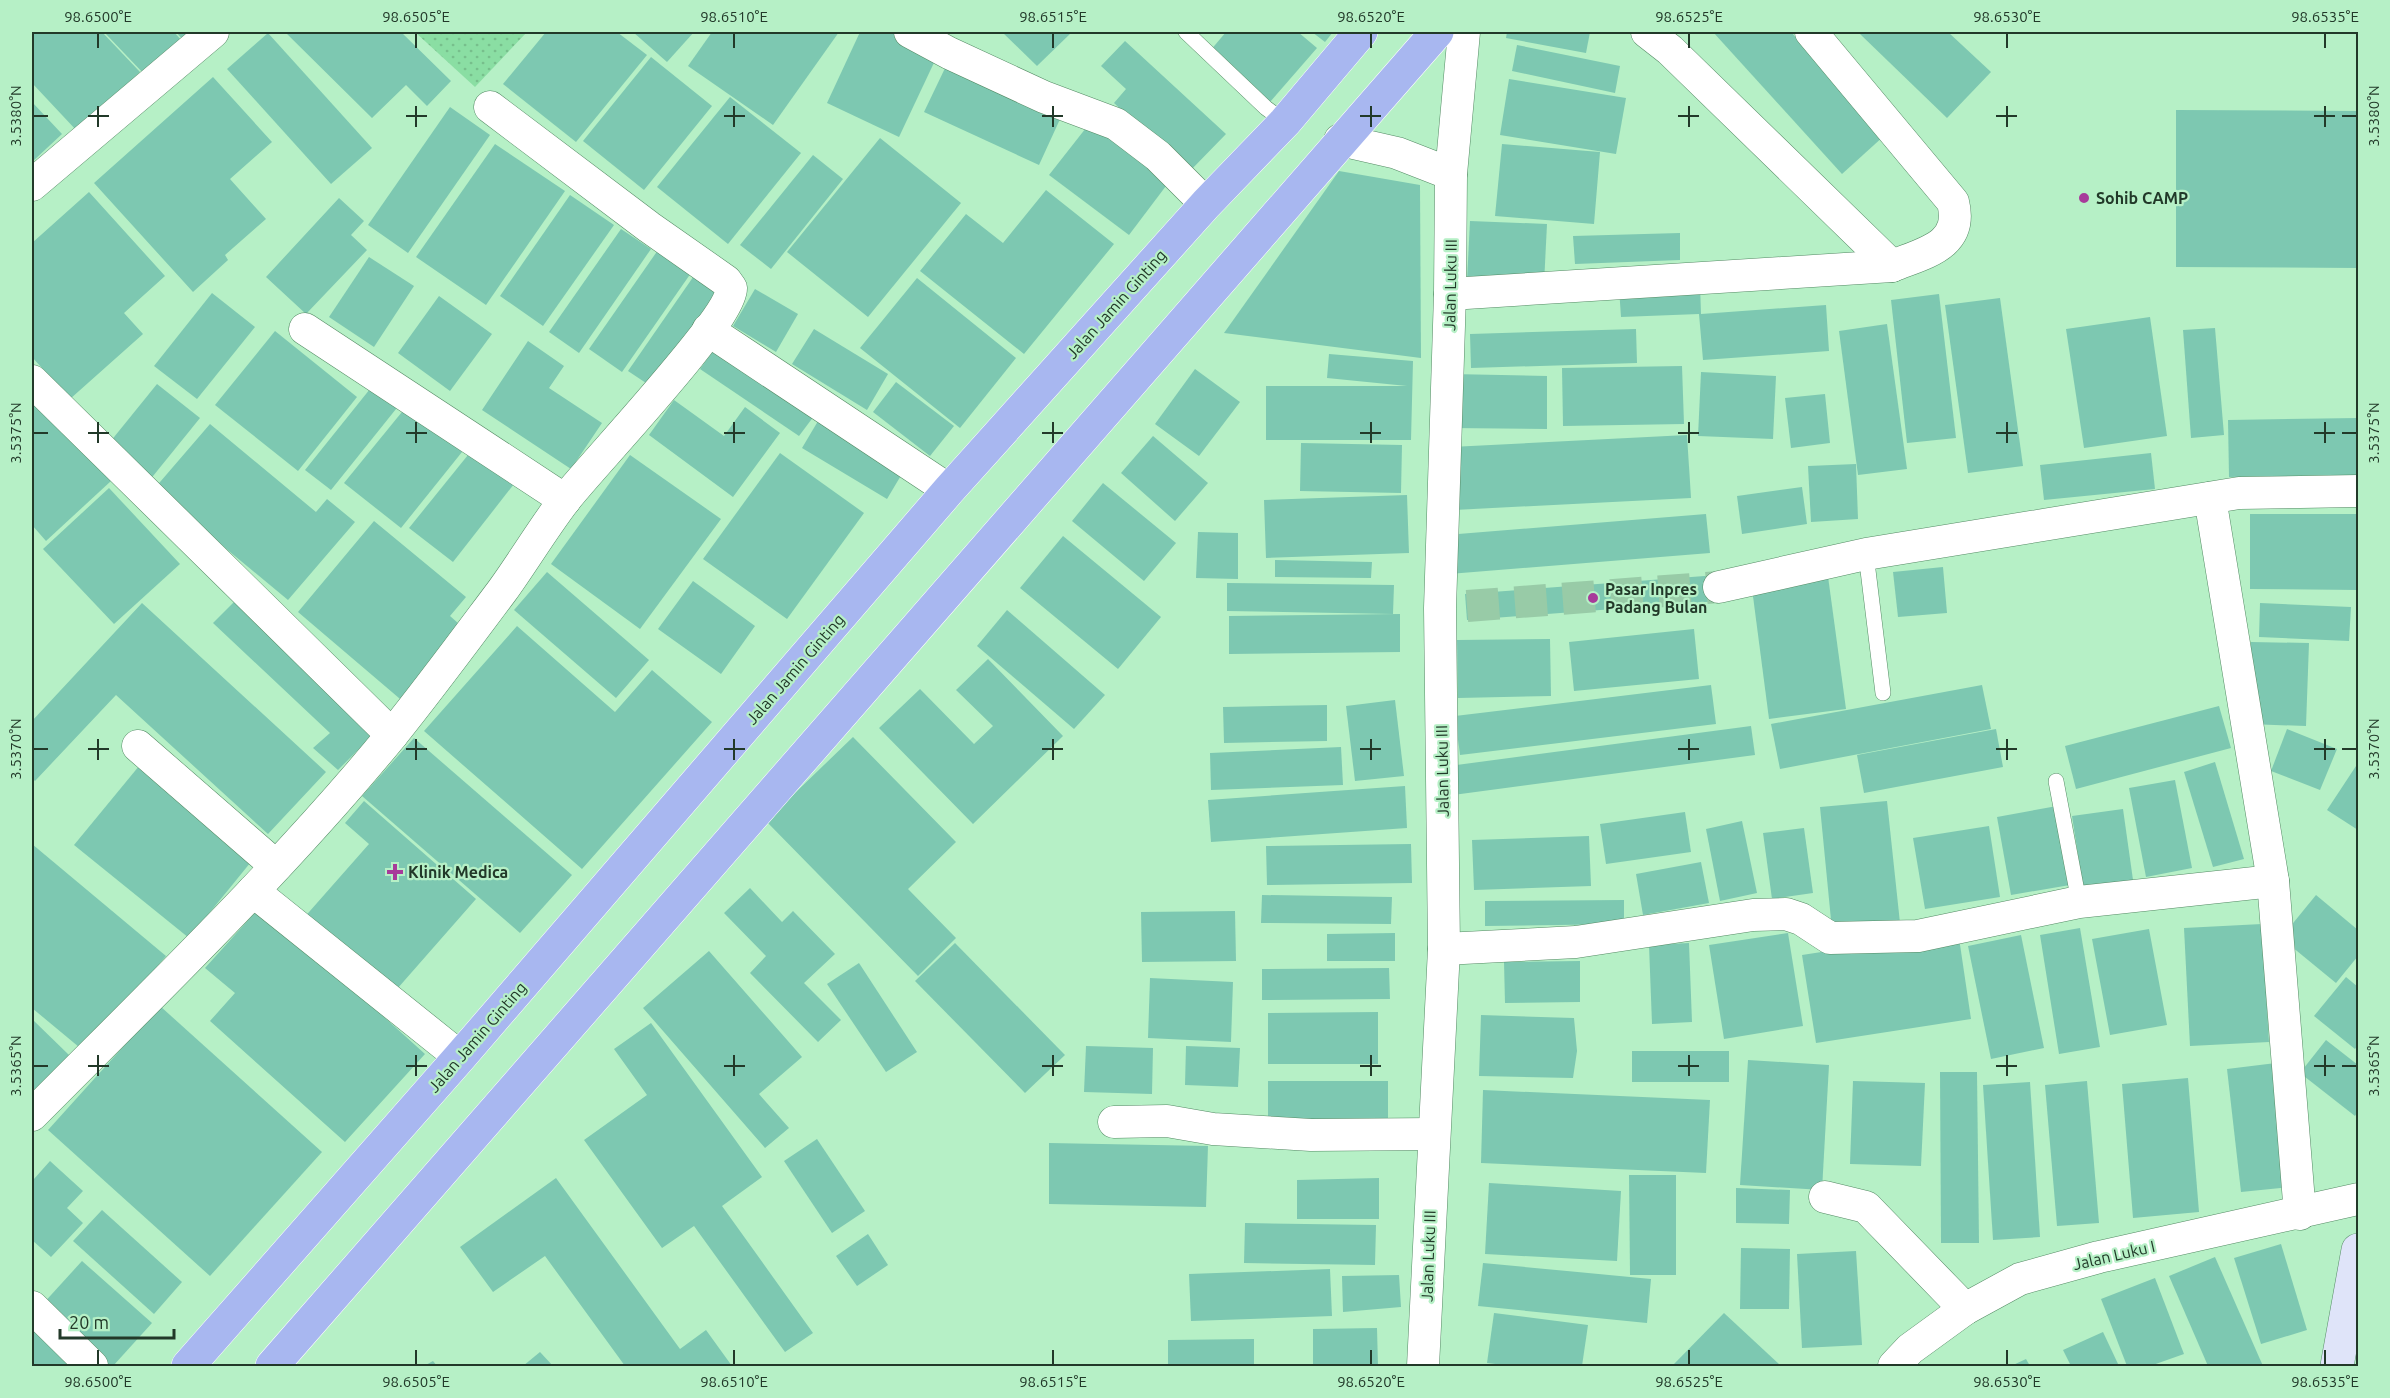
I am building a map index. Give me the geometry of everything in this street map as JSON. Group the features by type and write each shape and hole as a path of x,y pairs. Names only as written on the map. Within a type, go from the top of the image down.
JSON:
{"highway":[{"name":"Jalan Jamin Ginting","path":"188,1366 460,1057 950,490 1206,204 1285,122 1361,32"},
{"path":"272,1366 1340,140 1437,32"}],"main road":[{"path":"2337,1366 2358,1250"}],"street":[{"path":"32,185 213,32"},
{"path":"910,32 1026,89 1116,124 1158,156 1206,204"},
{"name":"Jalan Luku III","path":"1423,1366 1444,948 1453,607 1451,174 1464,32"},
{"path":"1450,294 1892,266 1939,247 1952,232 1957,219 1953,202 1811,32"},
{"path":"1667,38 1892,266"},
{"path":"32,1115 253,891 392,735 502,591 565,500 639,417 708,330 731,293 726,281 649,228 490,107"},
{"path":"1340,140 1397,153 1451,174"},
{"path":"304,329 565,500"},
{"path":"708,330 950,490"},
{"path":"32,381 392,735"},
{"path":"1719,587 1866,554 2210,498 2272,491 2358,491"},
{"path":"2210,498 2272,881 2300,1214"},
{"path":"138,746 276,866"},
{"path":"1444,948 1576,942 1764,915 1786,914 1801,919 1830,938 1918,936 2079,902 2272,881"},
{"path":"253,891 460,1057"},
{"path":"1114,1122 1167,1121 1213,1129 1311,1135 1433,1134"},
{"path":"1825,1197 1866,1207 1965,1309"},
{"name":"Jalan Luku I","path":"1893,1366 1910,1349 1965,1309 2020,1279 2100,1257 2300,1214 2358,1199"},
{"path":"32,1307 92,1366"}],"lane":[{"path":"1186,32 1266,108 1285,122"},
{"path":"1866,554 1883,693"},
{"path":"2056,781 2079,902"}],"green space":[{"path":"415,32 527,32 475,87"}],"building":[{"path":"32,32 102,32 140,72 77,131 32,83"},
{"path":"104,32 174,32 182,41 145,75"},
{"path":"176,32 194,32 184,41"},
{"path":"285,32 401,32 451,81 427,106 406,85 372,118"},
{"path":"546,32 617,32 647,55 576,142 503,84"},
{"path":"633,32 694,32 667,62"},
{"path":"712,32 839,32 773,125 688,66"},
{"path":"860,32 894,32 939,52 899,137 827,103"},
{"path":"1002,32 1072,32 1037,66"},
{"path":"1226,32 1298,32 1317,48 1270,102 1210,51"},
{"path":"1312,32 1333,32 1325,42"},
{"path":"1507,32 1590,32 1586,53 1506,38"},
{"path":"1713,32 1791,32 1885,135 1842,174"},
{"path":"1862,32 1948,32 1991,72 1947,118 1860,34"},
{"path":"268,33 372,148 331,184 227,69"},
{"path":"1125,41 1226,134 1189,172 1114,103 1126,89 1101,66"},
{"path":"1517,45 1620,66 1615,93 1512,71"},
{"path":"651,57 712,106 644,190 583,141"},
{"path":"947,64 1061,117 1039,165 924,112"},
{"path":"213,77 272,142 230,179 266,219 225,255 228,260 193,292 94,183"},
{"path":"1509,79 1626,98 1616,154 1500,135"},
{"path":"730,97 801,153 728,244 657,187"},
{"path":"32,102 62,134 32,162"},
{"path":"450,107 490,135 408,253 368,225"},
{"path":"2176,110 2358,111 2358,268 2176,267"},
{"path":"1093,119 1172,178 1129,235 1049,175"},
{"path":"880,138 961,203 868,317 787,252"},
{"path":"495,144 565,191 486,305 416,257"},
{"path":"1502,144 1600,152 1594,224 1495,216"},
{"path":"813,155 843,179 771,269 740,245"},
{"path":"1339,171 1420,185 1421,358 1224,333"},
{"path":"1046,190 1114,244 1024,354 920,271 966,214 1003,243"},
{"path":"89,192 165,276 124,313 143,334 70,399 32,357 32,243"},
{"path":"570,195 614,225 543,326 500,296"},
{"path":"339,198 364,221 351,235 367,250 306,314 266,277"},
{"path":"1470,221 1547,224 1544,284 1467,281"},
{"path":"621,229 651,249 579,353 549,332"},
{"path":"1680,233 1680,260 1575,264 1573,236"},
{"path":"658,250 691,273 622,372 589,349"},
{"path":"369,257 414,286 374,347 329,317"},
{"path":"698,270 728,290 658,391 628,371"},
{"path":"917,278 1016,358 960,428 860,348"},
{"path":"1700,284 1701,314 1826,305 1829,351 1703,360 1699,314 1621,317 1619,288"},
{"path":"755,289 798,314 776,352 733,326"},
{"path":"212,293 255,327 197,399 154,366"},
{"path":"1939,294 1956,438 1907,443 1891,300"},
{"path":"439,296 492,334 450,391 398,353"},
{"path":"2000,298 2023,466 1968,473 1945,305"},
{"path":"2150,317 2167,436 2084,448 2066,329"},
{"path":"1887,324 1907,469 1858,475 1839,331"},
{"path":"2215,328 2224,435 2191,438 2183,330"},
{"path":"814,329 888,374 867,410 792,364"},
{"path":"1636,329 1637,363 1471,368 1470,334"},
{"path":"275,331 357,397 298,471 215,405"},
{"path":"721,340 820,408 799,436 700,369"},
{"path":"528,341 564,366 549,388 602,423 571,469 482,410"},
{"path":"1329,354 1413,361 1411,440 1266,440 1266,386 1407,386 1327,378"},
{"path":"1682,366 1684,424 1563,426 1562,368"},
{"path":"1195,369 1240,402 1199,456 1155,424"},
{"path":"1701,372 1776,376 1773,439 1698,436"},
{"path":"1451,374 1547,376 1547,429 1450,428"},
{"path":"896,382 954,426 930,456 873,412"},
{"path":"157,384 200,418 149,481 106,447"},
{"path":"374,384 400,404 331,490 305,470"},
{"path":"1825,394 1830,443 1791,448 1785,398"},
{"path":"32,397 111,481 46,541 32,525"},
{"path":"674,400 724,436 745,407 780,433 733,497 649,435"},
{"path":"406,407 462,452 401,528 344,483"},
{"path":"821,416 906,467 887,499 802,448"},
{"path":"2358,418 2358,475 2229,477 2228,420"},
{"path":"210,424 316,512 327,499 355,522 288,600 154,489"},
{"path":"1687,435 1691,498 1454,510 1451,447"},
{"path":"1153,436 1208,483 1175,521 1121,473"},
{"path":"1301,443 1402,445 1401,493 1300,491"},
{"path":"472,450 514,484 453,562 409,528"},
{"path":"780,453 864,513 787,619 703,559"},
{"path":"2151,453 2155,489 2044,500 2040,465"},
{"path":"630,455 721,519 640,629 551,564"},
{"path":"1856,464 1858,519 1811,522 1808,466"},
{"path":"1103,483 1176,543 1144,581 1072,521"},
{"path":"1802,487 1807,524 1742,534 1737,496"},
{"path":"109,488 180,564 114,624 43,549"},
{"path":"1407,495 1409,553 1266,558 1264,500"},
{"path":"1706,514 1710,553 1449,574 1446,535"},
{"path":"2250,514 2358,514 2358,590 2250,589"},
{"path":"374,521 466,597 450,616 467,631 406,704 298,612"},
{"path":"1198,532 1238,533 1238,579 1196,578"},
{"path":"1063,536 1161,617 1118,669 1020,588"},
{"path":"1275,560 1372,562 1371,578 1275,577"},
{"path":"1943,567 1947,613 1898,617 1893,572"},
{"path":"1827,569 1846,709 1769,719 1751,581"},
{"path":"547,572 649,660 616,698 514,610"},
{"name":"Pasar Inpres Padang Bulan","path":"1718,575 1720,601 1467,620 1465,594"},
{"path":"693,581 755,626 721,674 658,629"},
{"path":"1227,583 1394,585 1393,614 1227,611"},
{"path":"239,597 378,730 338,770 313,748 330,733 213,623"},
{"path":"142,603 326,772 268,834 116,695 35,781 32,778 32,721"},
{"path":"2260,603 2351,607 2349,641 2259,637"},
{"path":"1007,610 1105,695 1074,729 977,646"},
{"path":"1400,614 1400,652 1229,654 1229,616"},
{"path":"517,626 615,712 652,670 712,722 582,869 424,731"},
{"path":"1694,629 1699,679 1574,691 1569,642"},
{"path":"1550,639 1551,696 1458,698 1457,640"},
{"path":"2251,642 2309,643 2306,726 2248,724"},
{"path":"988,659 1063,736 973,824 879,728 920,689 974,744 993,726 956,690"},
{"path":"1711,685 1716,724 1460,755 1455,716"},
{"path":"1982,685 1991,729 1780,769 1771,724"},
{"path":"1395,700 1404,776 1355,781 1346,706"},
{"path":"1327,705 1327,741 1224,743 1223,707"},
{"path":"2219,706 2231,748 2076,789 2065,746"},
{"path":"1751,726 1755,755 1453,795 1449,766"},
{"path":"1996,729 2003,767 1864,793 1857,755"},
{"path":"2287,729 2337,749 2320,790 2271,771"},
{"path":"853,737 956,842 908,889 956,938 918,976 766,821"},
{"path":"414,738 572,875 520,933 362,796"},
{"path":"1341,747 1343,785 1211,790 1210,753"},
{"path":"144,760 259,852 189,938 74,845"},
{"path":"2215,762 2244,859 2213,867 2184,772"},
{"path":"2358,763 2358,830 2327,810"},
{"path":"2175,780 2192,868 2146,877 2129,788"},
{"path":"1405,786 1407,828 1211,842 1208,800"},
{"name":"Klinik Medica","path":"364,801 476,899 390,997 302,920 369,844 345,823"},
{"path":"1887,801 1900,923 1832,930 1820,807"},
{"path":"2057,806 2070,885 2011,895 1997,817"},
{"path":"2123,809 2134,887 2084,894 2072,816"},
{"path":"1685,812 1691,852 1606,864 1600,824"},
{"path":"1742,821 1757,893 1720,901 1706,829"},
{"path":"1989,826 2000,897 1925,909 1913,838"},
{"path":"1804,828 1813,893 1772,899 1763,833"},
{"path":"1589,836 1591,886 1474,890 1472,840"},
{"path":"32,844 166,956 85,1052 32,1008"},
{"path":"1411,844 1412,883 1267,885 1266,846"},
{"path":"1701,862 1709,903 1643,915 1636,874"},
{"path":"750,888 782,922 793,911 835,954 804,983 841,1020 818,1042 750,973 766,956 724,913"},
{"path":"1262,895 1392,897 1391,924 1261,923"},
{"path":"2316,895 2358,930 2358,956 2336,983 2281,938"},
{"path":"1624,900 1624,924 1485,926 1485,901"},
{"path":"261,906 425,1054 345,1142 210,1021 235,993 205,968"},
{"path":"1235,911 1236,961 1142,962 1141,912"},
{"path":"2262,924 2269,1042 2190,1046 2184,928"},
{"path":"2080,928 2100,1047 2059,1054 2040,935"},
{"path":"2149,929 2167,1025 2110,1035 2092,939"},
{"path":"1958,931 1971,1019 1816,1043 1802,955"},
{"path":"1395,933 1395,961 1327,961 1327,934"},
{"path":"1788,933 1803,1026 1724,1039 1709,945"},
{"path":"2021,935 2044,1048 1991,1059 1968,946"},
{"path":"955,943 1065,1055 1025,1093 915,981"},
{"path":"1689,943 1692,1022 1652,1024 1649,945"},
{"path":"709,951 802,1057 759,1094 789,1128 765,1148 643,1008"},
{"path":"1580,961 1580,1002 1505,1003 1504,962"},
{"path":"859,963 917,1052 886,1072 827,984"},
{"path":"1389,968 1390,999 1262,1000 1262,969"},
{"path":"2346,977 2358,987 2358,1045 2355,1049 2314,1016"},
{"path":"1150,978 1233,982 1231,1042 1148,1038"},
{"path":"160,1006 322,1152 210,1276 48,1130"},
{"path":"1378,1012 1378,1064 1268,1064 1268,1013"},
{"path":"1481,1015 1574,1018 1577,1051 1573,1078 1479,1076"},
{"path":"32,1019 70,1056 32,1096"},
{"path":"651,1023 762,1177 722,1206 813,1333 785,1352 694,1226 662,1248 584,1140 647,1095 614,1049"},
{"path":"2326,1040 2358,1065 2358,1111 2355,1116 2300,1073"},
{"path":"1086,1046 1153,1048 1152,1094 1084,1092"},
{"path":"1186,1046 1240,1048 1238,1087 1185,1085"},
{"path":"1632,1051 1729,1051 1729,1082 1632,1082"},
{"path":"1748,1060 1829,1065 1822,1190 1740,1185"},
{"path":"2276,1063 2291,1187 2241,1192 2227,1069"},
{"path":"1940,1072 1977,1072 1979,1243 1941,1243"},
{"path":"2188,1078 2199,1212 2133,1218 2122,1084"},
{"path":"1268,1081 1388,1081 1388,1130 1268,1130"},
{"path":"1853,1081 1925,1083 1921,1166 1850,1164"},
{"path":"2087,1081 2099,1223 2057,1226 2045,1085"},
{"path":"2030,1082 2040,1237 1993,1240 1983,1085"},
{"path":"1483,1090 1710,1100 1706,1173 1481,1163"},
{"path":"817,1139 865,1211 832,1233 784,1161"},
{"path":"1049,1143 1208,1146 1206,1207 1049,1204"},
{"path":"50,1161 83,1191 67,1208 83,1223 51,1257 32,1240 32,1177 34,1179"},
{"path":"1629,1175 1676,1175 1676,1275 1630,1275"},
{"path":"556,1178 680,1349 706,1330 732,1366 625,1366 545,1256 493,1292 460,1247"},
{"path":"1379,1178 1379,1219 1297,1219 1297,1180"},
{"path":"1489,1183 1621,1191 1617,1261 1485,1254"},
{"path":"1736,1188 1790,1190 1789,1224 1736,1223"},
{"path":"102,1210 182,1282 154,1314 73,1241"},
{"path":"1245,1223 1376,1225 1375,1265 1244,1263"},
{"path":"868,1234 888,1265 857,1286 836,1256"},
{"path":"2281,1244 2307,1330 2261,1344 2234,1258"},
{"path":"1741,1248 1790,1249 1789,1309 1740,1309"},
{"path":"1856,1251 1862,1345 1802,1348 1797,1254"},
{"path":"2215,1257 2263,1366 2208,1366 2169,1276"},
{"path":"82,1261 152,1323 113,1366 108,1366 41,1306"},
{"path":"1483,1263 1651,1279 1647,1323 1478,1306"},
{"path":"1330,1269 1332,1316 1191,1321 1189,1274"},
{"path":"1399,1275 1401,1307 1343,1312 1342,1276"},
{"path":"2155,1278 2184,1354 2150,1366 2127,1366 2101,1299"},
{"path":"1494,1313 1588,1325 1582,1366 1512,1366 1487,1363"},
{"path":"1724,1313 1781,1366 1674,1364"},
{"path":"32,1322 82,1366 32,1366"},
{"path":"1377,1328 1378,1366 1313,1366 1313,1329"},
{"path":"2103,1332 2119,1366 2071,1366 2063,1350"},
{"path":"1254,1339 1254,1365 1168,1366 1168,1340"},
{"path":"540,1352 553,1366 523,1366"},
{"path":"2026,1359 2030,1366 2011,1366"},
{"path":"433,1361 437,1366 424,1366"}],"tunnel":[{"path":"1467,606 1719,587"}],"place":[{"name":"Sohib CAMP","path":"2084,198"},
{"name":"Pasar Inpres Padang Bulan","path":"1593,598"},
{"name":"Klinik Medica","path":"395,872"}]}
